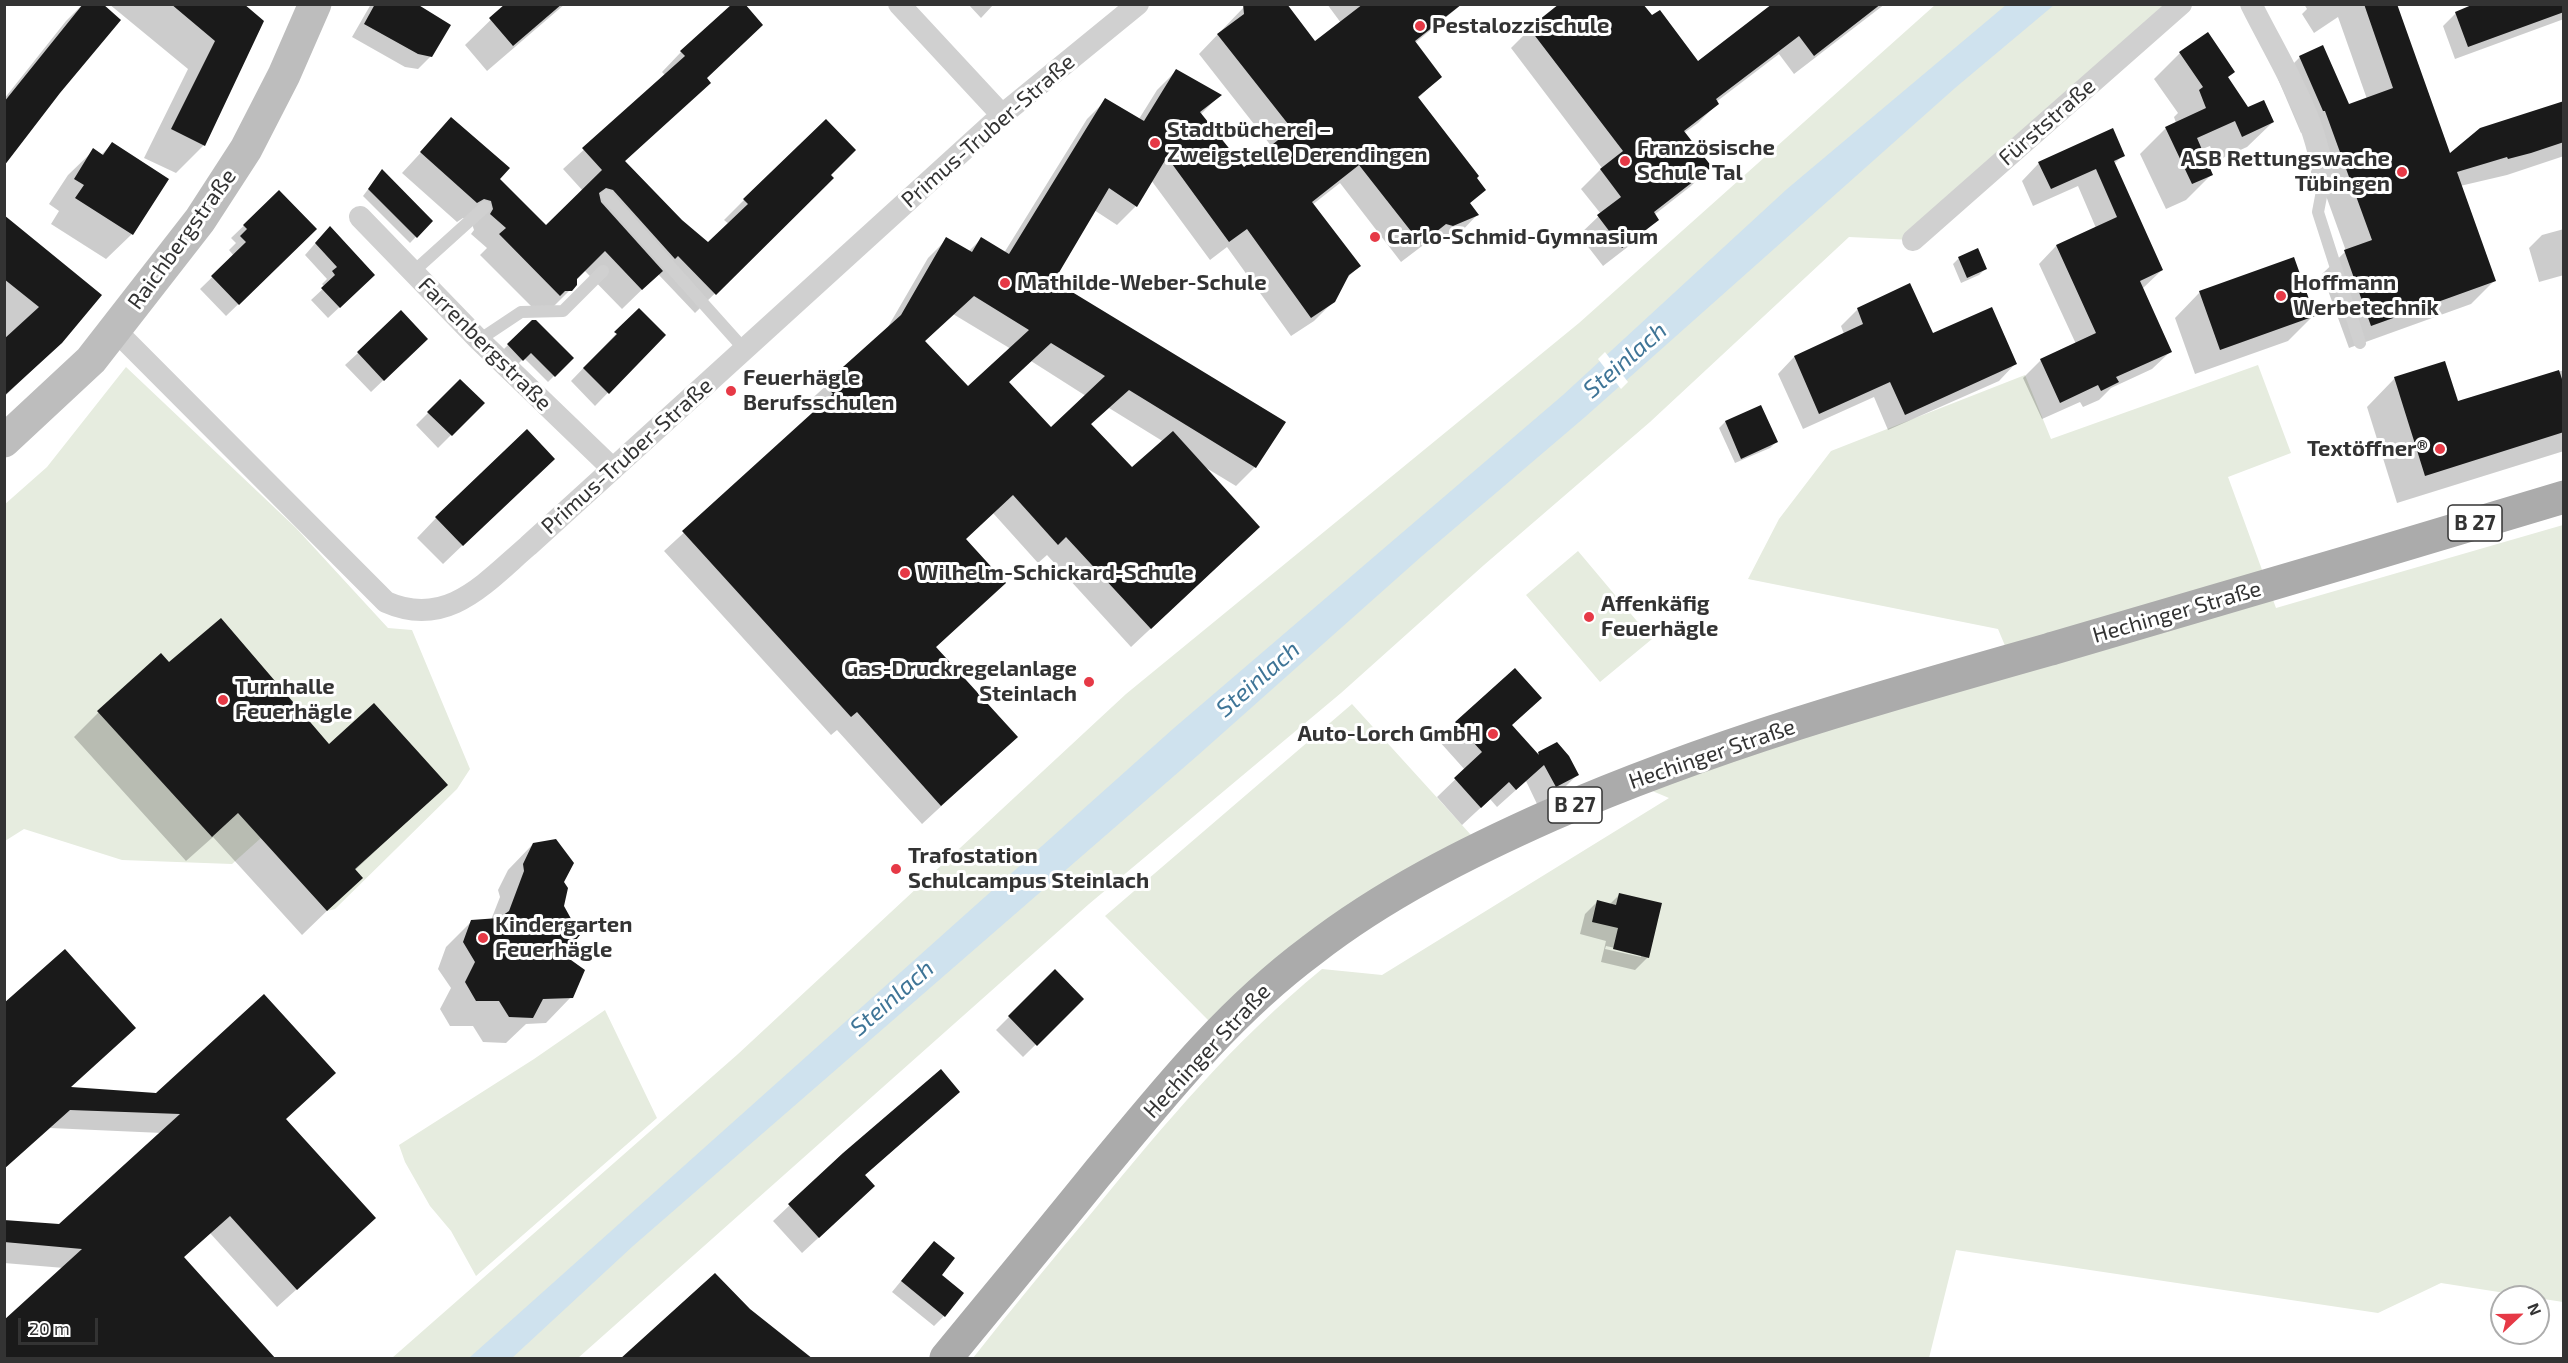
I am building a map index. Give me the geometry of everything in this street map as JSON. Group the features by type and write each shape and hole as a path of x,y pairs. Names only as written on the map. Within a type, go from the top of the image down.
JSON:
{"main road":[{"name":"Hechinger Straße","path":"946,1359 1136,1127 1217,1033 1259,993 1308,952 1359,917 1426,876 1480,848 1589,799 1670,767 1793,725 2564,497"}],"street":[{"name":"Raichbergstraße","path":"4,441 75,377 188,237 230,178 284,75 315,4"},
{"path":"899,4 1002,115"},
{"name":"Primus-Truber-Straße","path":"115,330 386,602 418,612 438,609 470,595 520,553 1002,115 1138,4"},
{"name":"Fürststraße","path":"1913,240 2181,4"},
{"path":"2251,4 2316,140 2323,168 2324,186"},
{"name":"Farrenbergstraße","path":"360,217 479,340 613,469"}],"lane":[{"path":"2324,186 2318,212 2360,342"},
{"path":"607,196 744,349"},
{"path":"413,272 485,207"},
{"path":"479,340 521,312 563,311 603,271"}],"shaded area":[{"path":"1935,5 2181,5 1913,240 1849,237 1650,422 1484,565 1341,693 1089,904 578,1358 392,1358 738,1054 1126,694 1579,323"},
{"path":"2258,365 2291,453 2228,477 2276,608 2563,525 2563,1302 2550,1300 2550,1285 2490,1285 2490,1291 2441,1283 2378,1313 1956,1250 1929,1358 973,1358 1175,1114 1259,1025 1322,969 1382,975 1669,798 1631,782 2011,660 1998,629 1748,579 1779,519 1831,451 2025,375 2051,439"},
{"name":"Turnhalle Feuerhägle","path":"126,367 296,528 388,628 412,630 470,769 457,789 335,909 327,911 261,838 232,864 122,860 24,829 5,841 4,505 47,467"},
{"name":"Affenkäfig Feuerhägle","path":"1578,551 1652,639 1600,682 1526,595"},
{"path":"1352,704 1471,835 1209,1021 1105,916"},
{"path":"605,1010 657,1118 476,1276 451,1231 430,1206 405,1162 399,1145 534,1059"}],"water":[{"name":"Steinlach","path":"2006,5 2054,5 1955,88 1585,417 1422,556 1197,756 633,1246 512,1358 469,1358 1174,728 1563,395 1787,189"}],"pier":[{"path":"1605,352 1628,382 1621,389 1598,359"}],"building":[{"path":"83,4 103,4 121,20 60,93 4,166 4,102"},
{"path":"171,4 244,4 264,21 205,146 171,129 215,41"},
{"path":"375,4 417,4 451,25 432,57 418,54 364,24"},
{"path":"505,4 562,4 513,46 489,18"},
{"path":"732,4 745,4 763,25 707,78 711,83 625,161 682,220 708,242 748,204 743,199 826,119 856,150 831,175 834,178 716,295 678,256 675,259 613,190 606,188 599,193 601,202 663,271 642,290 605,251 577,279 577,285 572,291 565,291 560,296 499,234 506,228 490,214 493,209 491,201 484,199 477,203 420,152 451,117 510,168 500,179 546,225 602,170 582,148 685,56 680,51"},
{"path":"1243,4 1287,4 1315,41 1363,4 1462,4 1415,41 1442,77 1418,97 1479,176 1477,178 1486,190 1470,203 1479,215 1453,226 1446,224 1421,244 1359,165 1312,202 1361,266 1349,275 1335,302 1311,318 1247,229 1229,242 1167,157 1137,207 1109,188 1054,281 1286,422 1256,468 1129,390 1091,424 1132,467 1173,431 1260,527 1151,629 1066,537 1058,545 1013,495 966,539 1006,583 936,647 1018,737 941,806 857,712 851,717 682,531 833,394 824,384 901,315 946,237 972,252 981,237 1009,254 1105,98 1144,121 1176,69 1222,95 1200,112 1244,167 1292,129 1217,34 1244,14","holes":["974,296 1029,330 968,386 925,341","1051,343 1105,376 1051,427 1009,382"]},
{"path":"1559,4 1643,4 1652,15 1660,10 1698,61 1772,4 1881,4 1814,56 1799,36 1716,99 1719,104 1684,131 1712,167 1654,212 1659,220 1622,248 1597,215 1621,197 1600,169 1623,151 1529,28"},
{"path":"2364,4 2397,4 2450,153 2480,128 2564,101 2564,142 2457,172 2496,281 2371,326 2344,250 2372,240 2325,111 2323,111 2299,56 2323,45 2349,104 2393,88"},
{"path":"2474,4 2564,4 2564,12 2468,47 2455,12"},
{"path":"2208,32 2235,72 2228,77 2248,107 2264,100 2274,122 2242,137 2235,121 2197,138 2213,175 2192,184 2165,127 2206,108 2199,90 2203,87 2179,52"},
{"path":"2113,128 2125,156 2114,161 2163,270 2140,281 2172,352 2116,377 2119,382 2101,391 2098,385 2060,403 2040,359 2096,333 2056,245 2117,217 2096,169 2051,189 2038,162"},
{"path":"112,142 169,179 133,235 75,198 84,185 74,179 93,148 103,155"},
{"path":"382,169 433,221 417,238 368,189"},
{"path":"279,190 317,229 239,305 211,276 246,242 240,236 247,229 243,225"},
{"path":"4,215 102,295 62,343 4,396 4,339 39,307 4,279"},
{"path":"330,226 375,275 340,308 321,288 335,275 332,271 337,267 315,243"},
{"path":"1978,248 1987,269 1967,278 1958,257"},
{"path":"2294,257 2315,316 2220,350 2199,291"},
{"path":"1910,283 1933,333 1992,307 2017,364 1905,415 1890,382 1819,414 1794,356 1863,324 1857,308"},
{"path":"639,308 666,335 609,394 583,368 617,334 614,332"},
{"path":"401,310 428,339 384,381 357,352"},
{"path":"532,320 536,320 574,358 555,377 531,353 523,361 507,344"},
{"path":"2445,361 2458,401 2559,370 2564,385 2564,432 2425,476 2394,377"},
{"path":"460,379 485,403 452,436 427,412"},
{"path":"1761,405 1778,442 1741,459 1725,421"},
{"path":"527,429 555,459 463,546 435,517"},
{"name":"Turnhalle Feuerhägle","path":"221,618 329,744 374,703 448,785 355,869 363,878 327,911 238,813 212,837 97,711 161,653 169,662"},
{"name":"Auto-Lorch GmbH","path":"1515,668 1542,698 1512,725 1539,755 1538,752 1557,742 1569,756 1579,775 1556,787 1544,765 1516,790 1509,782 1481,808 1454,778 1482,752 1455,722"},
{"path":"556,839 574,863 564,882 568,888 564,906 580,935 564,955 585,970 573,998 543,999 533,1018 509,1017 499,1001 476,1001 465,982 475,962 463,942 471,920 499,918 509,911 524,871 523,864 533,843"},
{"path":"1619,893 1662,903 1649,958 1613,949 1618,928 1592,922 1597,900 1616,905"},
{"path":"65,949 136,1028 71,1087 156,1093 264,994 336,1073 286,1119 376,1218 297,1290 230,1216 184,1257 276,1359 4,1359 4,1320 82,1249 4,1242 4,1220 59,1224 180,1114 70,1110 4,1169 4,1003"},
{"path":"1055,969 1084,999 1037,1046 1008,1016"},
{"path":"941,1069 960,1092 865,1175 875,1186 819,1238 788,1204 843,1153"},
{"path":"934,1241 955,1258 942,1275 964,1293 945,1317 901,1281"},
{"path":"715,1273 750,1309 813,1359 620,1359"}],"place":[{"name":"Pestalozzischule","path":"1420,26"},
{"name":"Stadtbücherei – Zweigstelle Derendingen","path":"1155,143"},
{"name":"Französische Schule Tal","path":"1625,161"},
{"name":"ASB Rettungswache Tübingen","path":"2402,172"},
{"name":"Carlo-Schmid-Gymnasium","path":"1375,237"},
{"name":"Mathilde-Weber-Schule","path":"1005,283"},
{"name":"Hoffmann Werbetechnik","path":"2281,296"},
{"name":"Feuerhägle Berufsschulen","path":"731,391"},
{"name":"Textöffner®","path":"2440,449"},
{"name":"Wilhelm-Schickard-Schule","path":"905,573"},
{"name":"Affenkäfig Feuerhägle","path":"1589,617"},
{"name":"Gas-Druckregelanlage Steinlach","path":"1089,682"},
{"name":"Turnhalle Feuerhägle","path":"223,700"},
{"name":"Auto-Lorch GmbH","path":"1493,734"},
{"name":"Trafostation Schulcampus Steinlach","path":"896,869"},
{"name":"Kindergarten Feuerhägle","path":"483,938"}]}
